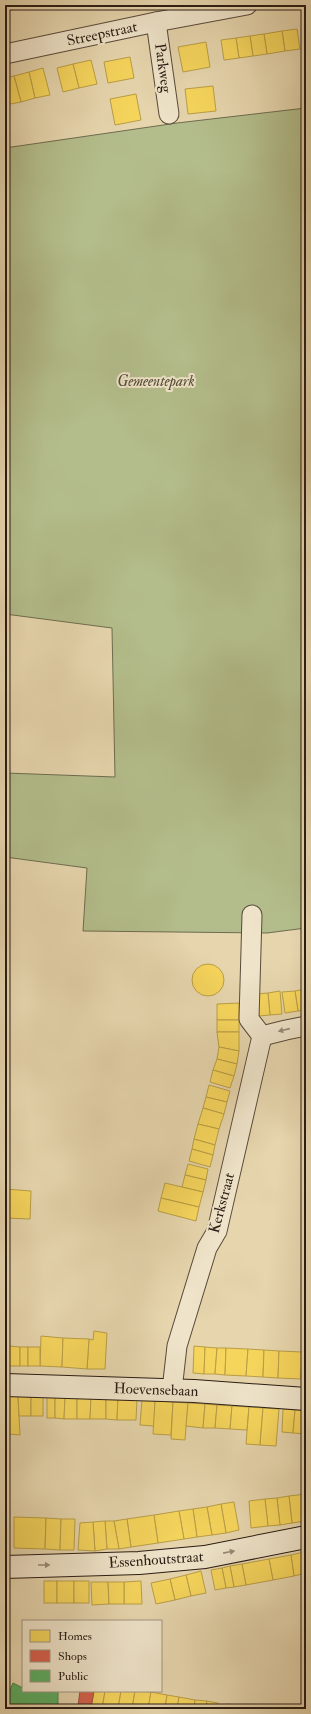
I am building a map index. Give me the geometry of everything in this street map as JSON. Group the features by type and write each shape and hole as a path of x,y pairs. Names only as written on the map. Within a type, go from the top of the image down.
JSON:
{"street":[{"name":"Streepstraat","path":"5,54 156,22 247,5"},
{"name":"Parkweg","path":"156,22 169,114"},
{"path":"252,915 249,1019 262,1036 306,1026"},
{"name":"Kerkstraat","path":"172,1390 177,1346 207,1248 217,1231 262,1036"},
{"name":"Hoevensebaan","path":"5,1385 172,1390 306,1399"},
{"name":"Essenhoutstraat","path":"5,1566 139,1563 205,1557 306,1537"}],"green space":[{"name":"Gemeentepark","path":"306,108 306,928 267,933 83,931 87,868 5,857 5,773 115,777 112,628 5,614 5,148 177,123"}],"building: Homes":[{"path":"5,5 18,5 18,9 5,11"},
{"path":"297,29 300,49 285,51 282,31"},
{"path":"282,31 285,51 267,54 264,34"},
{"path":"264,34 267,54 253,56 250,36"},
{"path":"250,36 253,56 239,58 236,38"},
{"path":"236,38 239,58 224,60 221,40"},
{"path":"206,42 210,67 183,72 178,47"},
{"path":"130,57 134,78 108,83 104,62"},
{"path":"91,60 97,84 79,88 73,64"},
{"path":"73,64 79,88 63,92 57,68"},
{"path":"43,68 50,95 35,98 29,72"},
{"path":"29,72 35,98 21,102 14,76"},
{"path":"14,76 21,102 5,105 5,78"},
{"path":"213,86 216,111 188,114 185,89"},
{"path":"136,94 141,120 115,125 110,99"},
{"path":"208,964 214,965 221,971 224,980 223,986 217,993 208,996 202,995 195,989 192,980 193,974 199,967"},
{"path":"306,989 306,1010 298,1011 295,991"},
{"path":"280,991 282,1014 270,1015 268,993"},
{"path":"295,991 298,1011 285,1013 282,992"},
{"path":"268,993 270,1015 259,1016 256,994"},
{"path":"239,1003 239,1020 217,1020 217,1004"},
{"path":"217,1020 239,1020 239,1032 217,1032"},
{"path":"217,1032 239,1032 239,1051 219,1047"},
{"path":"219,1047 239,1051 237,1064 217,1059"},
{"path":"217,1059 237,1064 234,1076 213,1070"},
{"path":"213,1070 234,1076 230,1088 210,1082"},
{"path":"209,1085 230,1091 227,1102 206,1097"},
{"path":"206,1097 227,1102 224,1114 203,1108"},
{"path":"203,1108 224,1114 219,1129 198,1124"},
{"path":"198,1124 219,1129 215,1145 194,1139"},
{"path":"194,1139 215,1145 213,1155 192,1149"},
{"path":"192,1149 213,1155 210,1167 189,1161"},
{"path":"188,1164 208,1169 206,1180 185,1175"},
{"path":"185,1175 206,1180 203,1192 182,1187"},
{"path":"165,1183 203,1192 199,1207 161,1198"},
{"path":"5,1189 31,1191 30,1219 5,1218"},
{"path":"161,1198 199,1207 196,1221 158,1211"},
{"path":"94,1331 107,1333 105,1369 87,1369 89,1339 93,1340"},
{"path":"41,1336 63,1338 62,1367 40,1366"},
{"path":"63,1338 89,1339 87,1369 62,1367"},
{"path":"5,1346 9,1346 9,1366 5,1366"},
{"path":"9,1346 20,1347 20,1366 9,1366"},
{"path":"194,1346 205,1347 204,1374 193,1373"},
{"path":"20,1347 28,1347 28,1366 20,1366"},
{"path":"28,1347 40,1347 40,1366 28,1366"},
{"path":"205,1347 217,1348 215,1374 204,1374"},
{"path":"217,1348 226,1348 225,1375 215,1374"},
{"path":"226,1348 248,1349 246,1376 225,1375"},
{"path":"248,1349 264,1350 263,1377 246,1376"},
{"path":"264,1350 279,1351 278,1378 263,1377"},
{"path":"279,1351 302,1352 301,1379 278,1378"},
{"path":"302,1352 306,1353 306,1379 301,1379"},
{"path":"5,1396 8,1396 8,1434 5,1433"},
{"path":"8,1396 18,1396 20,1435 8,1434"},
{"path":"18,1396 31,1396 31,1416 19,1416"},
{"path":"31,1396 43,1396 43,1416 31,1416"},
{"path":"47,1397 55,1397 55,1418 47,1418"},
{"path":"55,1397 65,1397 64,1419 55,1418"},
{"path":"65,1397 77,1398 77,1419 64,1419"},
{"path":"77,1398 91,1398 90,1419 77,1419"},
{"path":"91,1398 106,1398 106,1419 90,1419"},
{"path":"106,1398 118,1398 117,1420 106,1419"},
{"path":"118,1398 137,1399 136,1420 117,1420"},
{"path":"142,1400 155,1401 154,1426 140,1425"},
{"path":"155,1401 173,1402 171,1435 153,1434"},
{"path":"173,1402 188,1403 185,1440 171,1439"},
{"path":"188,1403 205,1404 203,1428 186,1426"},
{"path":"205,1404 217,1405 215,1428 203,1428"},
{"path":"217,1405 232,1406 230,1429 215,1428"},
{"path":"232,1406 249,1407 247,1430 230,1429"},
{"path":"249,1407 263,1408 260,1445 246,1444"},
{"path":"263,1408 279,1409 276,1446 260,1445"},
{"path":"283,1409 295,1410 293,1433 282,1432"},
{"path":"295,1410 306,1410 306,1434 293,1433"},
{"path":"306,1494 306,1521 292,1523 289,1496"},
{"path":"289,1496 292,1523 280,1525 277,1498"},
{"path":"277,1498 280,1525 268,1526 265,1499"},
{"path":"265,1499 268,1526 251,1528 249,1501"},
{"path":"234,1502 239,1530 226,1533 221,1504"},
{"path":"221,1504 226,1533 212,1535 207,1507"},
{"path":"207,1507 212,1535 197,1537 193,1509"},
{"path":"193,1509 197,1537 184,1539 179,1511"},
{"path":"179,1511 184,1539 158,1543 154,1515"},
{"path":"154,1515 158,1543 131,1547 127,1519"},
{"path":"14,1517 46,1518 45,1549 14,1548"},
{"path":"46,1518 61,1519 60,1550 45,1549"},
{"path":"61,1519 75,1519 74,1550 60,1550"},
{"path":"127,1519 131,1547 119,1549 114,1521"},
{"path":"105,1521 114,1521 119,1549 107,1549"},
{"path":"105,1521 107,1549 95,1551 93,1522"},
{"path":"93,1522 95,1551 78,1550 80,1523"},
{"path":"304,1552 306,1573 294,1576 291,1555"},
{"path":"291,1555 294,1576 273,1580 269,1559"},
{"path":"269,1559 273,1580 246,1585 242,1564"},
{"path":"242,1564 246,1585 234,1587 230,1566"},
{"path":"230,1566 234,1587 226,1588 222,1568"},
{"path":"222,1568 226,1588 215,1590 211,1570"},
{"path":"201,1571 206,1593 191,1596 186,1575"},
{"path":"186,1575 191,1596 175,1600 170,1579"},
{"path":"170,1579 175,1600 156,1604 151,1583"},
{"path":"44,1581 57,1581 57,1603 44,1603"},
{"path":"57,1581 74,1581 74,1603 57,1603"},
{"path":"74,1581 89,1581 89,1603 74,1603"},
{"path":"141,1581 142,1604 124,1604 124,1582"},
{"path":"91,1582 108,1582 109,1604 92,1605"},
{"path":"108,1582 124,1582 124,1604 109,1604"},
{"path":"94,1692 105,1692 102,1709 91,1708"},
{"path":"105,1692 121,1692 118,1709 102,1709"},
{"path":"121,1692 135,1692 132,1709 118,1709"},
{"path":"135,1692 151,1692 148,1709 132,1709"},
{"path":"151,1692 167,1695 165,1709 148,1709"},
{"path":"167,1695 179,1697 177,1709 165,1709"},
{"path":"179,1697 195,1700 194,1709 177,1709"},
{"path":"195,1700 207,1701 206,1709 194,1709"},
{"path":"207,1701 218,1703 217,1709 206,1709"},
{"path":"227,1704 242,1706 241,1709 227,1709"}],"building: Shops":[{"path":"80,1692 94,1692 91,1708 78,1706"}],"building: Public":[{"path":"13,1683 22,1688 22,1692 58,1692 58,1709 5,1709 5,1692 6,1690 10,1690"}]}
